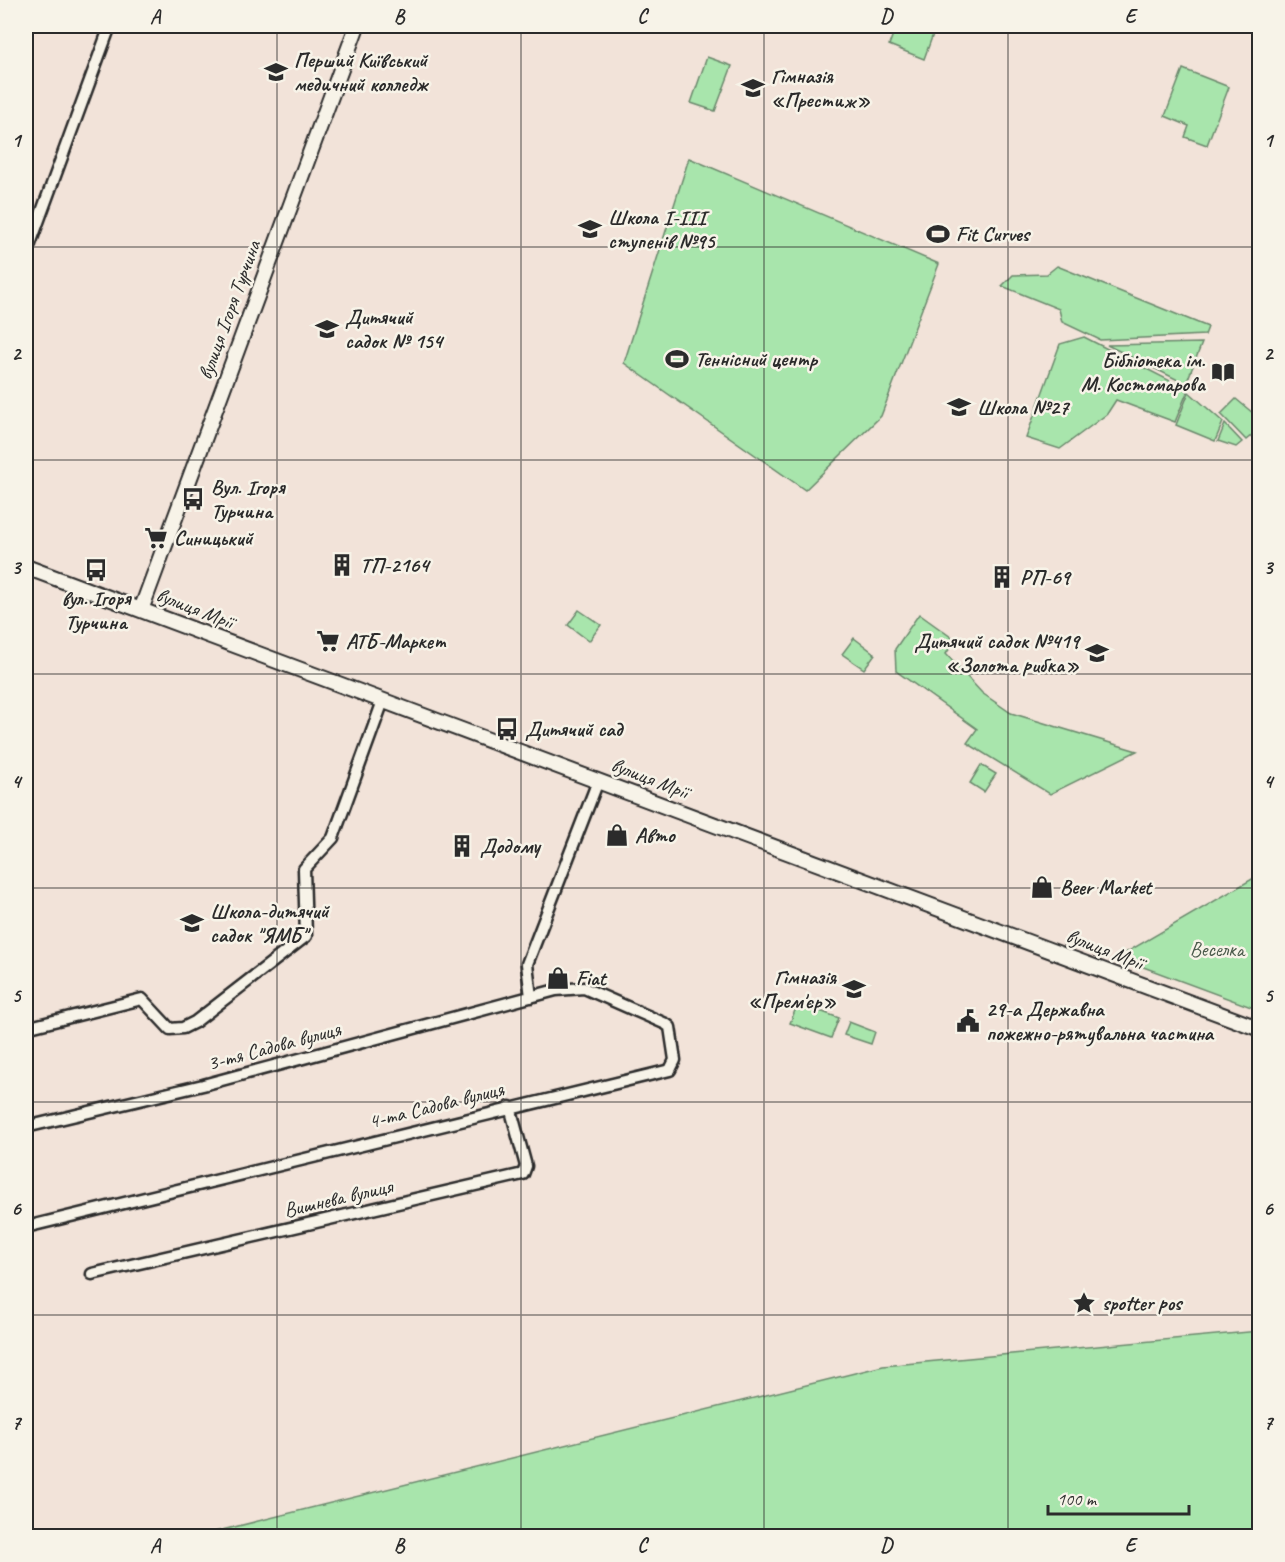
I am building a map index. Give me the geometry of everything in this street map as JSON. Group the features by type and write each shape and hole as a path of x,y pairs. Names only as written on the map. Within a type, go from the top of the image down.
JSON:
{"street":[{"path":"26,255 110,26"},
{"name":"вулиця Ігоря Турчина","path":"141,610 357,26"},
{"name":"вулиця Мрії","path":"26,567 1260,1029"},
{"path":"26,1028 142,999 170,1029 189,1026 306,936 304,869 333,838 383,701"},
{"path":"531,997 527,964 598,781"},
{"name":"4-та Садова вулиця","path":"26,1227 510,1107 670,1070 675,1060 670,1027 584,988 556,990 531,997"},
{"name":"3-тя Садова вулиця","path":"26,1127 203,1085 531,997"},
{"name":"Вишнева вулиця","path":"92,1274 523,1174 526,1166 510,1107"}],"green space":[{"path":"896,26 936,26 924,59 889,45"},
{"path":"707,57 732,66 715,111 691,103"},
{"path":"1183,69 1229,87 1207,145 1185,137 1189,126 1165,116"},
{"path":"689,158 939,264 881,416 805,490 624,363"},
{"path":"1057,266 1208,327 1205,335 1100,340 1062,322 1059,309 1002,286 1013,275 1047,274"},
{"path":"1084,337 1188,390 1175,422 1116,400 1107,414 1060,449 1026,438 1060,344"},
{"path":"1202,343 1186,384 1107,345"},
{"path":"1189,392 1223,422 1215,441 1176,425"},
{"path":"1236,399 1259,418 1259,429 1246,440 1221,414"},
{"path":"1225,424 1242,442 1236,447 1218,441"},
{"path":"579,610 601,625 589,641 568,625"},
{"path":"919,614 955,640 946,654 982,693 1011,713 1137,751 1050,794 967,743 977,729 896,671 895,649"},
{"path":"854,638 875,654 864,669 842,654"},
{"path":"981,765 996,774 984,792 970,783"},
{"name":"Веселка","path":"1259,875 1259,1010 1119,958 1125,953"},
{"path":"798,1003 839,1018 831,1038 790,1023"},
{"path":"849,1022 875,1032 871,1044 844,1035"},
{"path":"1259,1331 1259,1536 198,1536 883,1366"}],"place":[{"name":"Перший Київський медичний колледж","path":"276,72"},
{"name":"Гімназія «Престиж»","path":"753,88"},
{"name":"Школа І-ІІІ ступенів №95","path":"590,229"},
{"name":"Fit Curves","path":"938,234"},
{"name":"Дитячий садок № 154","path":"327,329"},
{"name":"Теннісний центр","path":"677,359"},
{"name":"Бібліотека ім. М. Костомарова","path":"1223,372"},
{"name":"Школа №27","path":"959,407"},
{"name":"Вул. Ігоря Турчина","path":"193,499"},
{"name":"Синицький","path":"156,538"},
{"name":"ТП-2164","path":"342,565"},
{"name":"вул. Ігоря Турчина","path":"96,570"},
{"name":"РП-69","path":"1002,577"},
{"name":"АТБ-Маркет","path":"328,641"},
{"name":"Дитячий садок №419 «Золота рибка»","path":"1097,653"},
{"name":"Дитячий сад","path":"507,729"},
{"name":"Авто","path":"617,835"},
{"name":"Додому","path":"462,846"},
{"name":"Beer Market","path":"1042,887"},
{"name":"Школа-дитячий садок \"ЯМБ\"","path":"192,923"},
{"name":"Fiat","path":"558,978"},
{"name":"Гімназія «Прем'єр»","path":"854,989"},
{"name":"29-а Державна пожежно-рятувальна частина","path":"968,1021"},
{"name":"spotter pos","path":"1084,1303"}]}
